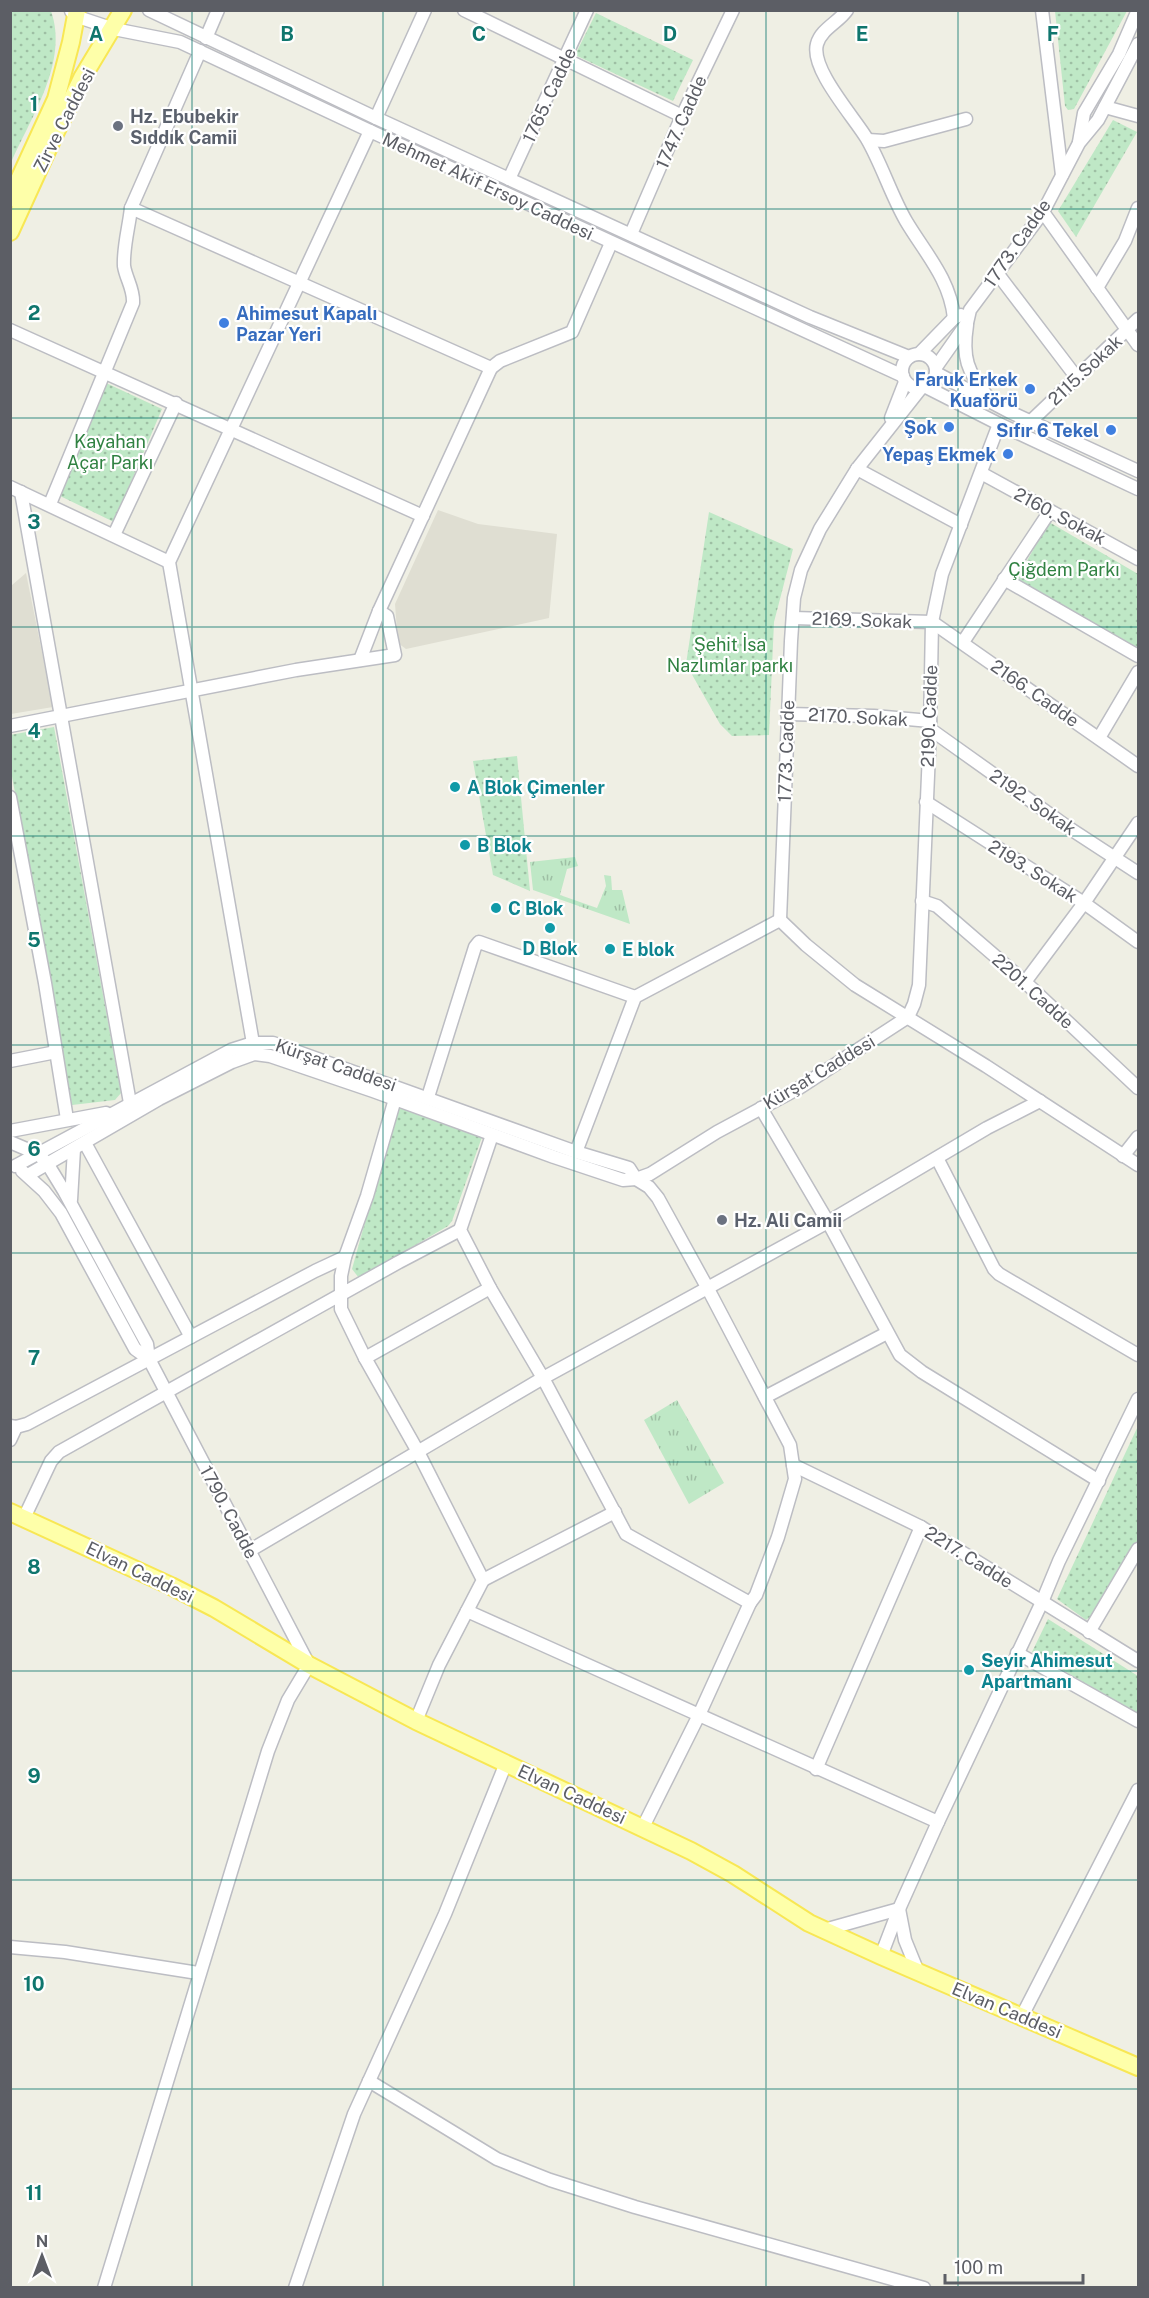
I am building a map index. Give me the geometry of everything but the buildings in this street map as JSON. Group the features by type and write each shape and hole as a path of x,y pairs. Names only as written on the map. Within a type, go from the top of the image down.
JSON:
{"main road":[{"name":"Zirve Caddesi","path":"10,232 82,78 114,29 123,10"},
{"name":"Zirve Caddesi","path":"10,199 56,99 71,42 74,12"},
{"name":"Elvan Caddesi","path":"17,1515 187,1594 309,1665 416,1721 643,1827 733,1874 809,1923 1138,2067"}],"street":[{"name":"Mehmet Akif Ersoy Caddesi","path":"148,10 376,118 810,317 914,356"},
{"path":"206,38 218,10"},
{"path":"376,118 425,10"},
{"path":"464,10 682,116"},
{"name":"1765. Cadde","path":"510,179 587,10"},
{"name":"1747. Cadde","path":"631,234 682,116 733,10"},
{"path":"847,10 820,38 817,43 817,58 826,78 868,140 906,220 941,274 952,302 954,318"},
{"path":"1042,10 1062,175"},
{"name":"1773. Cadde","path":"1079,143 1084,113 1119,54 1138,10"},
{"name":"Mehmet Akif Ersoy Caddesi","path":"74,12 114,29 166,37 201,51 904,379"},
{"name":"1773. Cadde","path":"936,370 967,323 970,310 1043,212 1079,143 1098,120 1138,44"},
{"path":"50,504 133,303 133,291 124,269 131,208 201,51"},
{"path":"1105,107 1138,116"},
{"path":"868,140 884,141 966,118"},
{"path":"254,1048 169,562 370,131"},
{"path":"131,208 491,368"},
{"path":"1097,288 1125,241 1138,208"},
{"path":"1043,212 1138,345"},
{"path":"360,660 379,611 491,368 500,361 572,332 611,243"},
{"path":"997,273 1077,378"},
{"name":"1773. Cadde","path":"914,356 954,318 970,310"},
{"name":"2115.Sokak","path":"1031,421 1138,319"},
{"path":"967,323 965,355 970,372 992,402"},
{"path":"10,330 423,516"},
{"path":"888,428 904,379 903,366 914,356 930,358 936,370 992,402 1138,471"},
{"path":"888,428 923,387 931,384 936,370"},
{"path":"904,379 912,386 923,387 1138,489"},
{"path":"114,535 176,404"},
{"name":"2190. Cadde","path":"908,1017 919,985 932,622 942,574 999,424"},
{"name":"1773. Cadde","path":"780,920 787,714 794,598 801,570 820,529 857,469 888,428"},
{"path":"857,469 961,525"},
{"name":"2160. Sokak","path":"981,473 1138,559"},
{"path":"16,489 169,562"},
{"path":"16,489 60,716 130,1103"},
{"path":"963,642 1050,511"},
{"path":"1004,579 1138,656"},
{"path":"10,726 395,655 387,616 379,611"},
{"name":"2169. Sokak","path":"793,618 932,622"},
{"name":"2166. Cadde","path":"932,622 1138,766"},
{"path":"1099,738 1138,672"},
{"name":"2170. Sokak","path":"787,714 874,716 930,725"},
{"name":"2192. Sokak","path":"930,725 1069,828 1138,873"},
{"path":"10,797 67,1119"},
{"name":"2193. Sokak","path":"926,802 1084,903 1138,942"},
{"path":"1025,982 1084,903 1138,823"},
{"name":"2201. Cadde","path":"922,901 937,906 1025,982 1138,1088"},
{"path":"576,1152 635,997 780,920 806,945 855,985 1138,1164"},
{"path":"428,1097 475,947 480,942 635,997"},
{"name":"Kürşat Caddesi","path":"254,1048 270,1056 623,1180 636,1179 650,1174 717,1132 799,1088 908,1017"},
{"name":"Kürşat Caddesi","path":"28,1175 43,1159 113,1112 231,1050 254,1048 273,1043 576,1152 629,1168 636,1179"},
{"name":"Kürşat Caddesi","path":"13,1165 43,1159 79,1146 159,1099 232,1062 254,1048"},
{"path":"10,1061 56,1052"},
{"path":"395,1099 367,1196 345,1257 340,1295 344,1318 417,1450 483,1580"},
{"path":"249,1551 417,1450 543,1378 828,1222 987,1128 1040,1101"},
{"path":"761,1108 828,1222 900,1355 910,1364 1099,1481"},
{"path":"10,1131 113,1112"},
{"path":"17,1515 54,1457 66,1448 460,1230 492,1135"},
{"path":"1123,1156 1138,1137"},
{"path":"10,1142 43,1159"},
{"path":"72,1204 79,1146"},
{"path":"79,1146 191,1337"},
{"path":"937,1158 994,1269 999,1274 1138,1355"},
{"name":"1790. Cadde","path":"43,1159 72,1204 147,1344 149,1359 309,1665"},
{"name":"1790. Cadde","path":"13,1165 28,1175 61,1213 135,1349 149,1359"},
{"path":"636,1179 649,1187 658,1198 707,1287 790,1445 795,1479 778,1537 756,1595 750,1603 699,1715 643,1827"},
{"path":"460,1230 490,1288 543,1378 626,1534 750,1603"},
{"path":"10,1440 13,1426 27,1424 345,1257"},
{"path":"365,1358 490,1288"},
{"path":"765,1397 887,1333"},
{"path":"881,1956 899,1909 938,1822 1042,1602 1059,1561 1137,1405"},
{"name":"2217. Cadde","path":"793,1465 921,1527 1138,1661"},
{"path":"416,1721 439,1665 483,1580 615,1512"},
{"path":"816,1769 921,1527"},
{"path":"1089,1632 1138,1549"},
{"path":"466,1611 938,1822"},
{"path":"1017,1653 1138,1721"},
{"path":"104,2288 198,1973 268,1751 288,1700 309,1665"},
{"path":"295,2288 354,2114 445,1914 506,1763"},
{"path":"1022,2016 1138,1790"},
{"path":"824,1930 899,1909"},
{"path":"899,1909 906,1940 918,1972"},
{"path":"10,1947 65,1952 198,1973"},
{"path":"369,2081 497,2159 550,2180 635,2207 924,2288"}],"shaded area":[{"path":"438,510 478,524 557,534 549,618 406,649 398,643 395,604"},
{"path":"26,573 53,707 11,714 11,586"}],"green space":[{"path":"11,10 51,11 55,30 55,50 52,69 45,89 11,163"},
{"path":"1055,11 1127,11 1074,109 1068,110 1065,106"},
{"path":"596,13 693,60 673,101 575,55"},
{"path":"1113,120 1137,132 1076,237 1058,211"},
{"name":"Kayahan Açar Parkı","path":"106,383 162,409 114,522 58,495"},
{"name":"Şehit İsa Nazlımlar parkı","path":"709,512 793,549 774,622 769,735 732,736 720,724 686,664"},
{"name":"Çiğdem Parkı","path":"1049,522 1138,574 1138,650 1016,580"},
{"path":"54,727 121,1093 115,1100 72,1105 11,771 10,735"},
{"path":"517,756 530,891 493,875 473,761"},
{"path":"575,857 578,866 567,869 560,895 597,908 606,886 604,875 611,876 612,890 622,890 630,924 533,890 530,862"},
{"path":"397,1107 482,1137 452,1221 448,1226 359,1278 352,1269"},
{"path":"677,1400 724,1483 689,1504 644,1420"},
{"path":"1138,1426 1138,1540 1091,1616 1086,1620 1057,1599"},
{"path":"1048,1619 1138,1676 1138,1714 1032,1652"}],"place":[{"name":"Hz. Ebubekir Sıddık Camii","path":"118,126"},
{"name":"Ahimesut Kapalı Pazar Yeri","path":"224,323"},
{"name":"Faruk Erkek Kuaförü","path":"1030,389"},
{"name":"Şok","path":"949,427"},
{"name":"Sıfır 6 Tekel","path":"1111,430"},
{"name":"Yepaş Ekmek","path":"1008,454"},
{"name":"A Blok Çimenler","path":"455,787"},
{"name":"B Blok","path":"465,845"},
{"name":"C Blok","path":"496,908"},
{"name":"D Blok","path":"550,928"},
{"name":"E blok","path":"610,949"},
{"name":"Hz. Ali Camii","path":"722,1220"},
{"name":"Seyir Ahimesut Apartmanı","path":"969,1670"}]}
